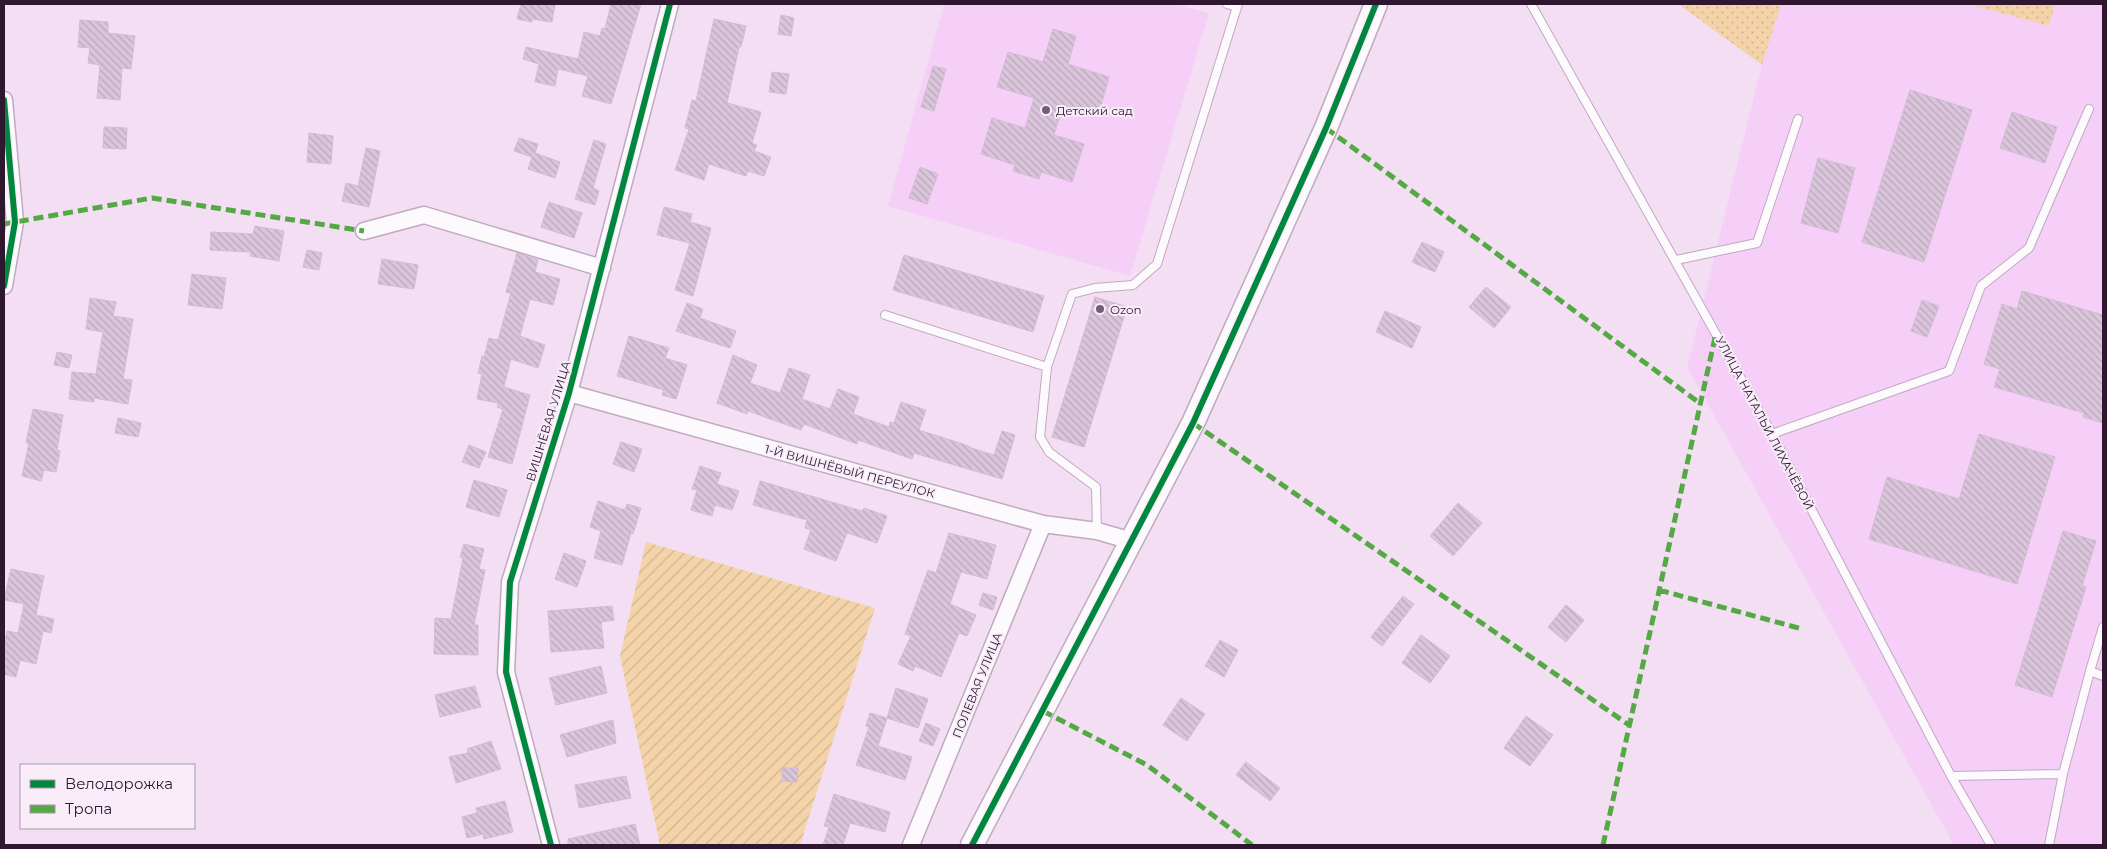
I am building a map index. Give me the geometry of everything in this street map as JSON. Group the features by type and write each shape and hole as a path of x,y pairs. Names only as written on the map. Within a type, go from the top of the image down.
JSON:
{"street":[{"name":"ВИШНЁВАЯ УЛИЦА","path":"551,845 506,672 510,582 569,393 670,4"},
{"path":"972,845 1193,423 1326,128 1376,4"},
{"path":"4,100 15,222 4,286"},
{"path":"364,231 424,216 602,268"},
{"name":"1-Й ВИШНЁВЫЙ ПЕРЕУЛОК","path":"569,393 1043,524 1097,531 1132,542"},
{"name":"ПОЛЕВАЯ УЛИЦА","path":"911,845 1043,524"}],"lane":[{"path":"1097,531 1096,487 1049,452 1040,437 1047,366 1072,294 1095,288 1133,286 1157,264 1238,5 1227,4"},
{"name":"УЛИЦА НАТАЛЬИ ЛИХАЧЁВОЙ","path":"1531,4 1772,434 1951,776 1992,845"},
{"path":"1772,434 1949,371 1981,286 2029,248 2089,109"},
{"path":"1676,260 1757,243 1798,119"},
{"path":"885,315 1047,366"},
{"path":"2049,845 2063,774 2103,628"},
{"path":"2090,672 2103,676"},
{"path":"1951,776 2063,774"}],"shaded area":[{"path":"944,4 1176,4 1209,13 1130,276 888,206"},
{"path":"1678,4 1781,4 1762,65"},
{"path":"1781,4 1968,4 2049,26 2055,4 2103,4 2103,845 1954,845 1687,367 1762,65"},
{"path":"1968,4 2055,4 2049,26"},
{"path":"646,542 875,608 800,845 660,845 620,656"}],"building":[{"path":"521,4 555,5 552,22 532,19 532,22 517,19"},
{"path":"611,4 641,4 611,104 582,96 588,76 558,69 555,86 535,82 539,64 523,59 526,47 578,59 584,32 600,36 602,28 605,29"},
{"path":"781,15 794,18 791,36 778,34"},
{"path":"714,19 746,26 741,47 739,47 727,103 761,112 752,143 757,145 754,151 771,157 764,176 748,171 746,176 709,164 704,180 675,170 689,129 685,128 692,100 696,101"},
{"path":"80,20 108,22 108,33 135,36 131,69 122,68 120,100 97,98 100,65 88,63 90,48 78,47"},
{"name":"Детский сад","path":"1053,29 1076,36 1068,64 1109,77 1098,116 1063,105 1054,135 1084,144 1072,182 1041,172 1039,179 1013,171 1015,165 981,154 992,118 1025,128 1034,98 997,87 1008,52 1043,62"},
{"path":"933,66 946,69 934,111 921,107"},
{"path":"772,72 789,74 786,94 769,92"},
{"path":"1910,90 1972,110 1924,262 1862,242"},
{"path":"2012,112 2057,127 2045,163 2000,148"},
{"path":"104,127 127,128 126,149 103,148"},
{"path":"309,133 333,136 331,164 307,162"},
{"path":"519,138 538,144 535,153 560,162 555,178 528,169 532,157 514,151"},
{"path":"594,140 606,144 593,188 599,191 595,205 575,199"},
{"path":"366,148 380,151 369,207 342,201 346,183 358,186"},
{"path":"1818,158 1855,168 1838,233 1801,223"},
{"path":"920,167 938,174 927,204 909,198"},
{"path":"549,202 582,213 574,238 541,227"},
{"path":"664,207 692,214 690,222 711,228 693,296 675,290 690,243 657,235"},
{"path":"255,226 284,231 279,261 250,256 251,252 210,250 211,232 253,234"},
{"path":"1422,242 1444,252 1435,272 1412,262"},
{"path":"307,250 322,253 319,270 303,267"},
{"path":"517,253 538,260 535,272 560,279 553,305 530,299 520,336 545,345 538,368 511,359 504,387 530,395 512,464 488,457 503,409 497,407 498,403 477,399 482,374 478,373 482,356 484,357 489,338 498,340 511,293 506,292"},
{"path":"904,255 1044,296 1033,332 893,290"},
{"path":"382,259 418,265 414,289 378,284"},
{"path":"192,274 226,278 222,309 188,305"},
{"path":"1486,287 1511,307 1494,328 1469,307"},
{"path":"2022,291 2103,315 2103,423 2083,417 2084,413 1994,387 2000,369 1984,364 2002,304 2017,309"},
{"path":"1095,297 1127,307 1084,447 1052,437"},
{"path":"90,298 116,302 113,316 133,319 123,379 132,380 128,404 94,398 94,402 69,399 72,372 96,374 103,332 86,329"},
{"path":"1922,300 1939,306 1927,337 1911,331"},
{"path":"687,303 703,309 700,318 736,331 730,348 676,331"},
{"path":"1385,311 1421,327 1412,348 1376,332"},
{"path":"629,336 669,348 665,358 687,365 676,399 662,395 664,390 617,376"},
{"path":"57,352 72,355 69,368 54,365"},
{"path":"733,355 757,365 750,383 780,393 789,368 810,375 802,399 830,409 838,389 859,397 853,414 889,427 890,422 894,423 901,402 926,410 919,430 994,455 1002,431 1015,435 1002,479 914,453 912,459 858,440 857,444 804,424 801,430 748,411 747,414 717,403"},
{"path":"33,409 63,415 57,450 60,451 56,472 44,470 41,481 22,476 29,443 26,443"},
{"path":"118,418 141,423 138,437 115,433"},
{"path":"1979,434 2055,457 2017,584 1869,539 1887,477 1959,499"},
{"path":"621,442 642,449 634,472 613,464"},
{"path":"469,445 486,452 479,468 462,462"},
{"path":"700,466 721,473 717,484 739,491 732,510 715,505 712,516 691,510 697,490 692,489"},
{"path":"474,480 507,490 499,517 466,507"},
{"path":"760,481 862,511 864,508 887,516 877,543 847,533 836,561 804,549 811,530 805,528 807,520 753,505"},
{"path":"598,501 625,510 627,504 641,508 633,534 631,533 622,565 594,558 601,531 590,527"},
{"path":"1458,503 1482,523 1453,556 1430,536"},
{"path":"2063,531 2096,541 2082,586 2086,587 2052,697 2015,685"},
{"path":"949,533 996,545 987,579 961,572 950,604 976,615 967,636 959,633 941,677 915,666 913,671 898,664 911,636 905,634 928,570 936,573"},
{"path":"464,544 484,549 479,569 485,570 474,625 478,625 478,655 434,654 435,618 451,619 463,558 460,557"},
{"path":"564,553 586,561 577,587 555,579"},
{"path":"11,569 44,576 36,615 54,619 51,633 43,631 36,664 20,660 16,677 4,674 4,647 7,631 18,633 24,604 4,600"},
{"path":"983,593 997,597 993,610 979,605"},
{"path":"1403,596 1414,604 1382,646 1371,637"},
{"path":"1566,605 1584,620 1566,642 1548,627"},
{"path":"612,606 614,620 601,622 604,648 551,652 548,611"},
{"path":"1421,635 1450,656 1430,683 1402,663"},
{"path":"1220,640 1238,650 1224,677 1205,666"},
{"path":"601,666 607,693 556,705 549,678"},
{"path":"475,686 481,707 440,717 435,695"},
{"path":"896,688 928,699 918,728 887,718"},
{"path":"1181,698 1205,714 1187,741 1163,725"},
{"path":"870,713 887,718 878,746 912,757 905,780 856,765 869,727 866,726"},
{"path":"1526,716 1553,735 1530,766 1504,748"},
{"path":"613,720 616,743 567,757 560,735"},
{"path":"926,723 940,729 933,746 919,741"},
{"path":"491,741 501,769 456,783 449,757 468,753 467,749"},
{"path":"1246,762 1280,788 1270,801 1236,775"},
{"path":"782,768 798,768 797,782 782,781"},
{"path":"626,776 631,798 579,808 575,785"},
{"path":"834,794 890,812 885,832 850,823 843,845 823,845 829,827 824,826"},
{"path":"505,801 513,832 484,839 483,834 467,838 462,817 477,813 476,808"},
{"path":"635,824 640,845 568,845 568,839"}],"marked path":[{"path":"1326,128 1701,404"},
{"path":"4,224 152,198 364,231"},
{"path":"1603,845 1716,333"},
{"path":"1193,423 1629,725"},
{"path":"1659,590 1802,629"},
{"path":"1043,711 1147,765 1252,845"}],"cycle path":[{"path":"551,845 506,672 510,582 569,393 670,4"},
{"path":"972,845 1193,423 1326,128 1376,4"},
{"path":"4,100 15,222 4,286"}],"place":[{"name":"Детский сад","path":"1046,110"},
{"name":"Ozon","path":"1100,309"}]}
